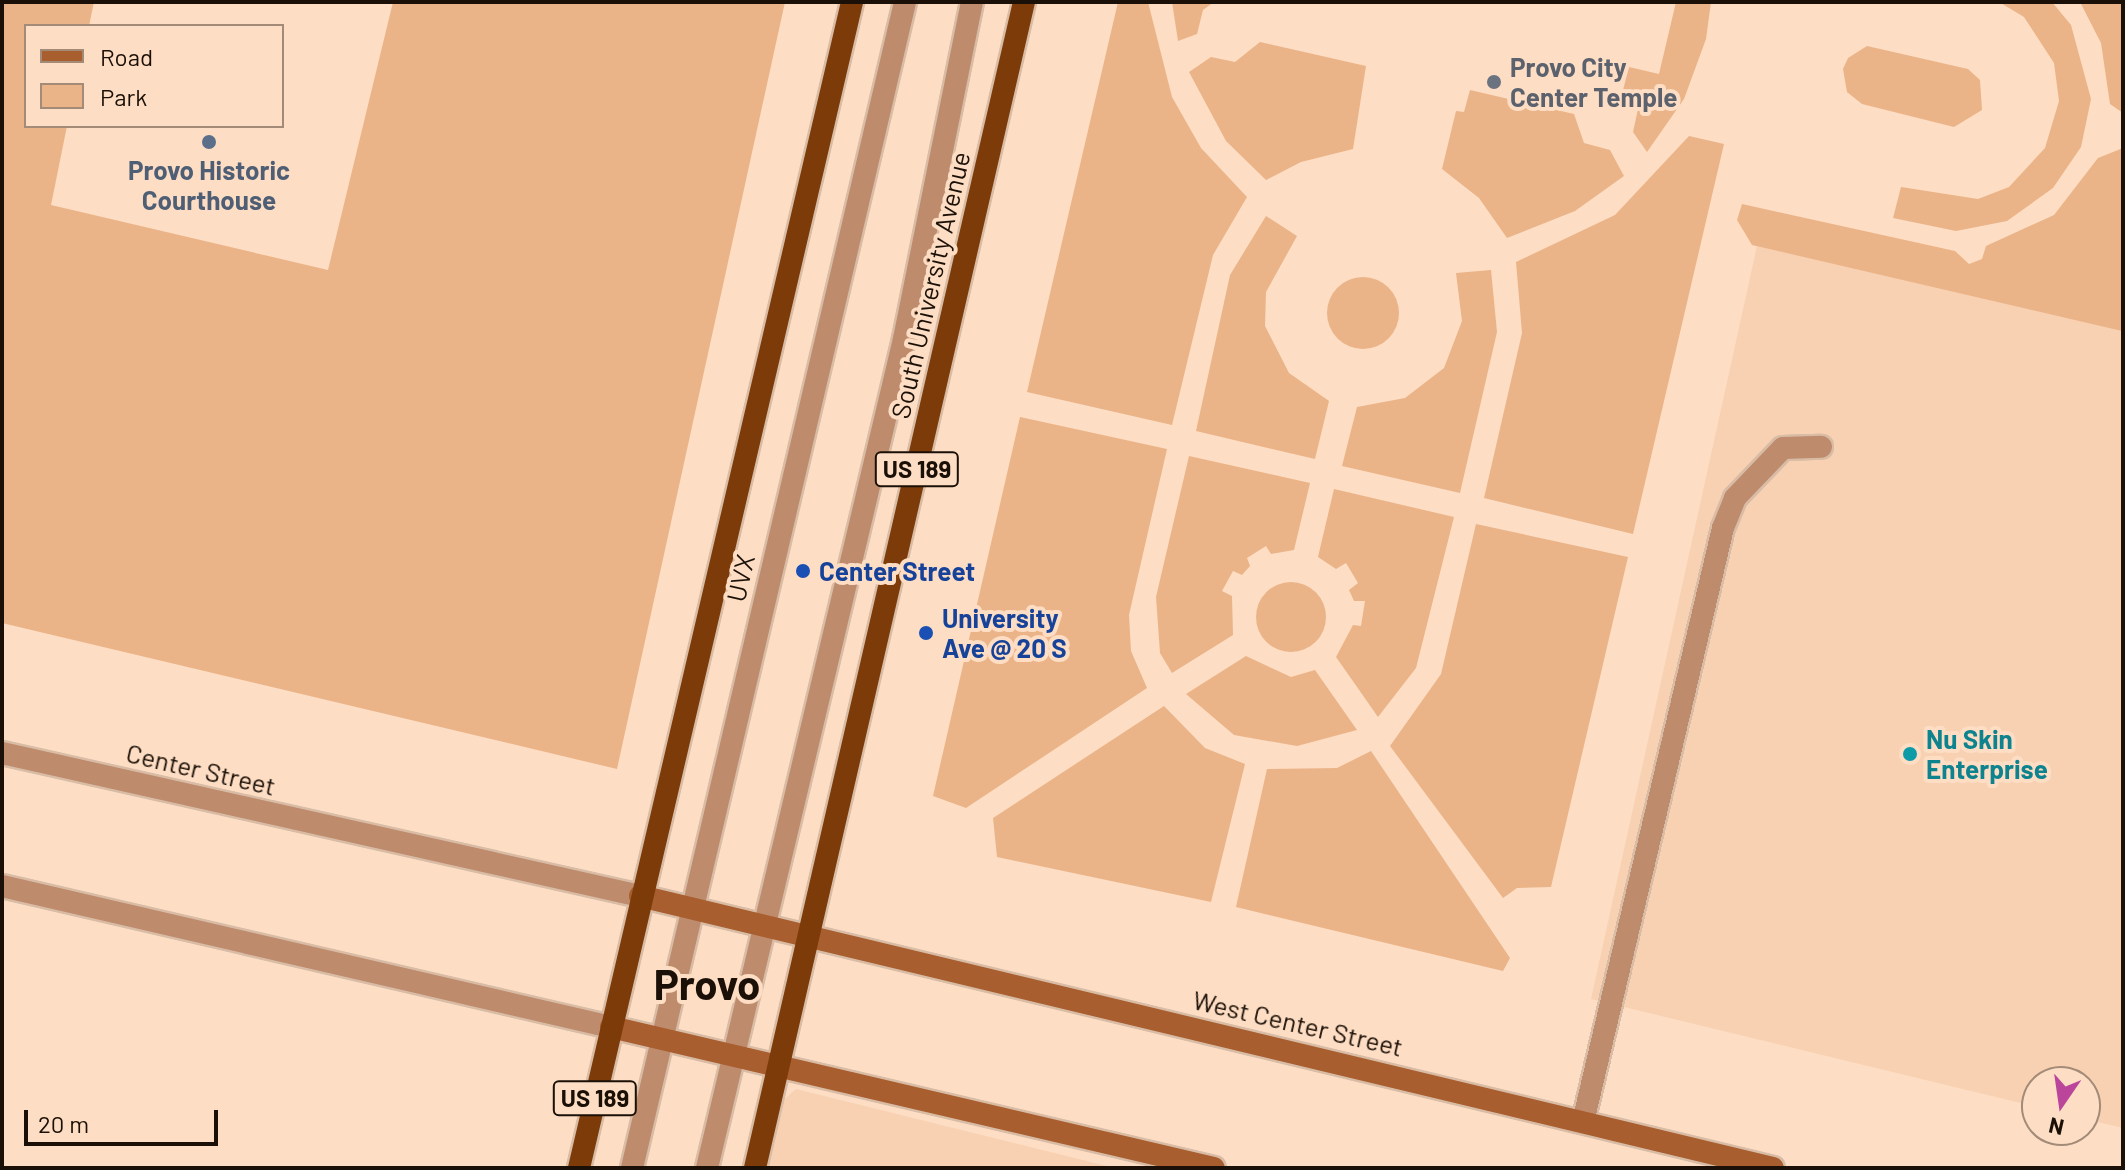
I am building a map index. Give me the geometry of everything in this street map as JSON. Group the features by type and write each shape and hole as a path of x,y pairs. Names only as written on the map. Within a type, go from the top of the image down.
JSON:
{"highway":[{"name":"US 189","path":"579,1168 640,896 852,2"},
{"name":"South University Avenue","path":"779,1065 1024,2"},
{"name":"US 189","path":"755,1168 779,1065"}],"main road":[{"name":"Center Street","path":"640,896 808,936"},
{"name":"West Center Street","path":"808,936 1773,1168"},
{"path":"611,1027 1214,1168"}],"street":[{"name":"UVX","path":"632,1168 905,2"},
{"path":"707,1168 904,339 972,2"},
{"path":"1583,1122 1723,528 1735,498 1783,448 1821,447"},
{"name":"Center Street","path":"2,753 640,896"},
{"path":"2,886 611,1027"}],"shaded area":[{"path":"1757,246 2123,327 2123,1128 2101,1123 2101,1066 2021,1066 2021,1103 1591,999"},
{"path":"796,1089 1115,1168 752,1168 762,1119"}],"green space":[{"path":"2,2 94,2 89,24 24,24 24,128 67,128 51,205 328,270 393,2 785,2 617,769 2,623"},
{"path":"1118,2 1148,2 1172,97 1201,148 1247,197 1213,255 1172,425 1027,392"},
{"path":"1172,2 1214,2 1203,10 1197,34 1178,41"},
{"path":"1676,2 1711,2 1706,39 1684,99 1647,152 1633,132 1638,109 1623,90 1629,67 1659,74"},
{"path":"1999,2 2052,2 2071,25 2091,99 2081,147 2053,188 2007,221 1956,231 1893,218 1901,187 1978,199 2009,187 2045,148 2059,101 2054,63 2024,17"},
{"path":"2080,2 2123,2 2123,113 2110,104 2101,43"},
{"path":"1260,42 1366,66 1353,149 1301,162 1266,180 1226,141 1189,72 1211,57 1235,62"},
{"path":"1867,46 1968,69 1980,80 1982,110 1954,127 1862,104 1847,92 1843,69 1848,58"},
{"path":"1470,90 1574,114 1584,143 1610,150 1624,176 1575,211 1507,238 1479,198 1442,169 1456,111 1464,112"},
{"path":"1689,136 1724,144 1633,534 1484,498 1522,333 1516,262 1615,215"},
{"path":"2123,148 2122,331 1752,245 1737,220 1742,204 1955,251 1969,264 1982,259 1986,246 2054,215 2098,158"},
{"path":"1266,216 1297,236 1266,292 1265,326 1289,373 1329,401 1315,459 1196,431 1230,275"},
{"path":"1491,270 1497,332 1460,493 1342,466 1357,407 1405,398 1444,368 1462,321 1456,273"},
{"path":"1370,277 1389,287 1397,299 1397,327 1389,339 1377,347 1356,349 1337,339 1329,327 1327,306 1337,287 1349,279"},
{"path":"1020,417 1167,449 1129,615 1131,651 1147,688 966,808 933,796"},
{"path":"1189,456 1310,483 1294,550 1271,554 1266,546 1247,558 1250,566 1242,575 1233,571 1222,591 1232,596 1233,635 1172,673 1160,653 1156,597"},
{"path":"1334,489 1454,517 1416,668 1378,717 1336,657 1353,625 1361,626 1365,601 1354,601 1349,590 1358,583 1346,563 1336,569 1318,557"},
{"path":"1476,524 1628,557 1551,887 1517,888 1503,898 1390,746 1441,674"},
{"path":"1291,582 1316,592 1326,617 1316,642 1291,652 1266,642 1256,617 1266,592"},
{"path":"1246,656 1291,677 1315,670 1357,730 1297,746 1234,735 1186,694"},
{"path":"1164,706 1205,748 1245,764 1211,902 997,857 993,818"},
{"path":"1371,751 1510,958 1503,971 1236,907 1267,769 1337,768"}],"place":[{"name":"Provo City Center Temple","path":"1494,82"},
{"name":"Provo Historic Courthouse","path":"209,142"},
{"name":"Center Street","path":"803,571"},
{"name":"University Ave @ 20 S","path":"926,633"},
{"name":"Nu Skin Enterprise","path":"1910,754"}],"district":[{"name":"Provo","path":"707,983"}]}
